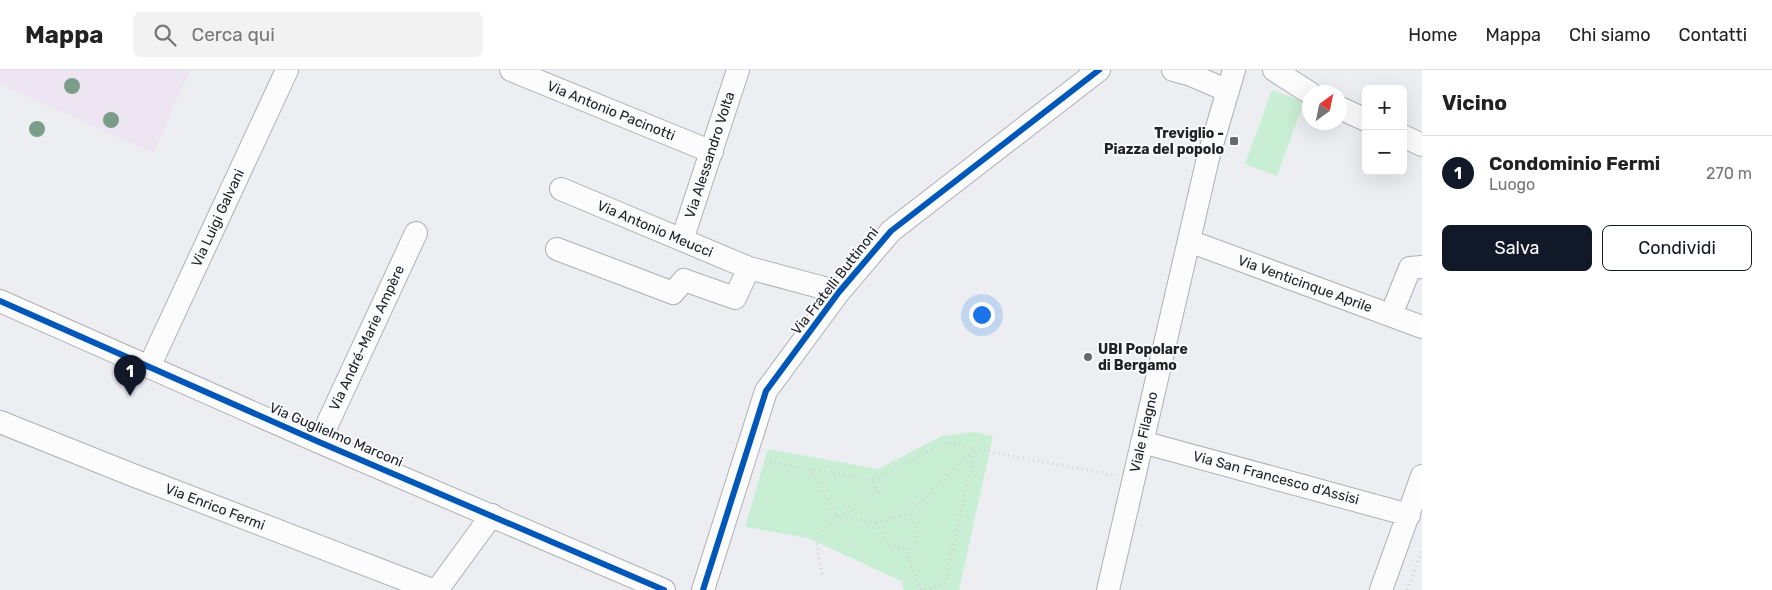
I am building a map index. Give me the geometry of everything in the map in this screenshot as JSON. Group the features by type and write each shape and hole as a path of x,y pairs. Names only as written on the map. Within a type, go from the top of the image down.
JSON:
{"street":[{"name":"Via Luigi Galvani","path":"149,367 287,70"},
{"name":"Via Antonio Pacinotti","path":"511,70 712,152"},
{"name":"Via Alessandro Volta","path":"682,240 738,70"},
{"name":"Via Fratelli Buttinoni","path":"703,590 766,391 839,292 891,231 1099,70"},
{"path":"1173,70 1191,75 1228,91"},
{"name":"Viale Filagno","path":"1108,590 1208,158 1234,70"},
{"path":"1274,70 1302,88"},
{"path":"1347,111 1362,118"},
{"path":"1407,138 1422,145"},
{"name":"Via Antonio Meucci","path":"561,189 749,268 839,292"},
{"name":"Via André-Marie Ampère","path":"320,442 416,233"},
{"name":"Via Venticinque Aprile","path":"1189,241 1422,327"},
{"path":"558,249 673,293 684,280 735,298 749,268"},
{"path":"1391,315 1410,268 1422,267"},
{"name":"Via Guglielmo Marconi","path":"0,301 320,442 664,590"},
{"name":"Via Enrico Fermi","path":"0,422 432,590"},
{"name":"Via San Francesco d'Assisi","path":"1142,442 1409,515"},
{"path":"1381,590 1422,476"},
{"path":"437,590 492,515"}],"path":[{"path":"745,458 873,480 945,443 1118,476"},
{"path":"809,468 838,516 877,524 909,513 975,448"},
{"path":"925,590 945,583 975,448"},
{"path":"822,574 818,539 838,516 877,492 873,480"},
{"path":"906,551 915,544 918,531 909,513"},
{"path":"877,524 882,538 892,547 906,551"},
{"path":"1407,590 1422,550"},
{"path":"906,551 921,590"}],"shaded area":[{"path":"0,70 190,70 153,153 0,84"}],"green space":[{"path":"1272,90 1302,101 1302,107 1277,176 1245,164"},
{"path":"974,432 993,436 959,590 904,590 901,581 808,538 745,527 768,449 878,469 942,436"}],"cycle path":[{"path":"703,590 766,391 839,292 891,231 1099,70"},
{"path":"0,301 319,442 664,590"}],"place":[{"name":"Treviglio - Piazza del popolo","path":"1234,141"},
{"name":"UBI Popolare di Bergamo","path":"1088,357"},
{"name":"Condominio Fermi","path":"130,396"}]}
